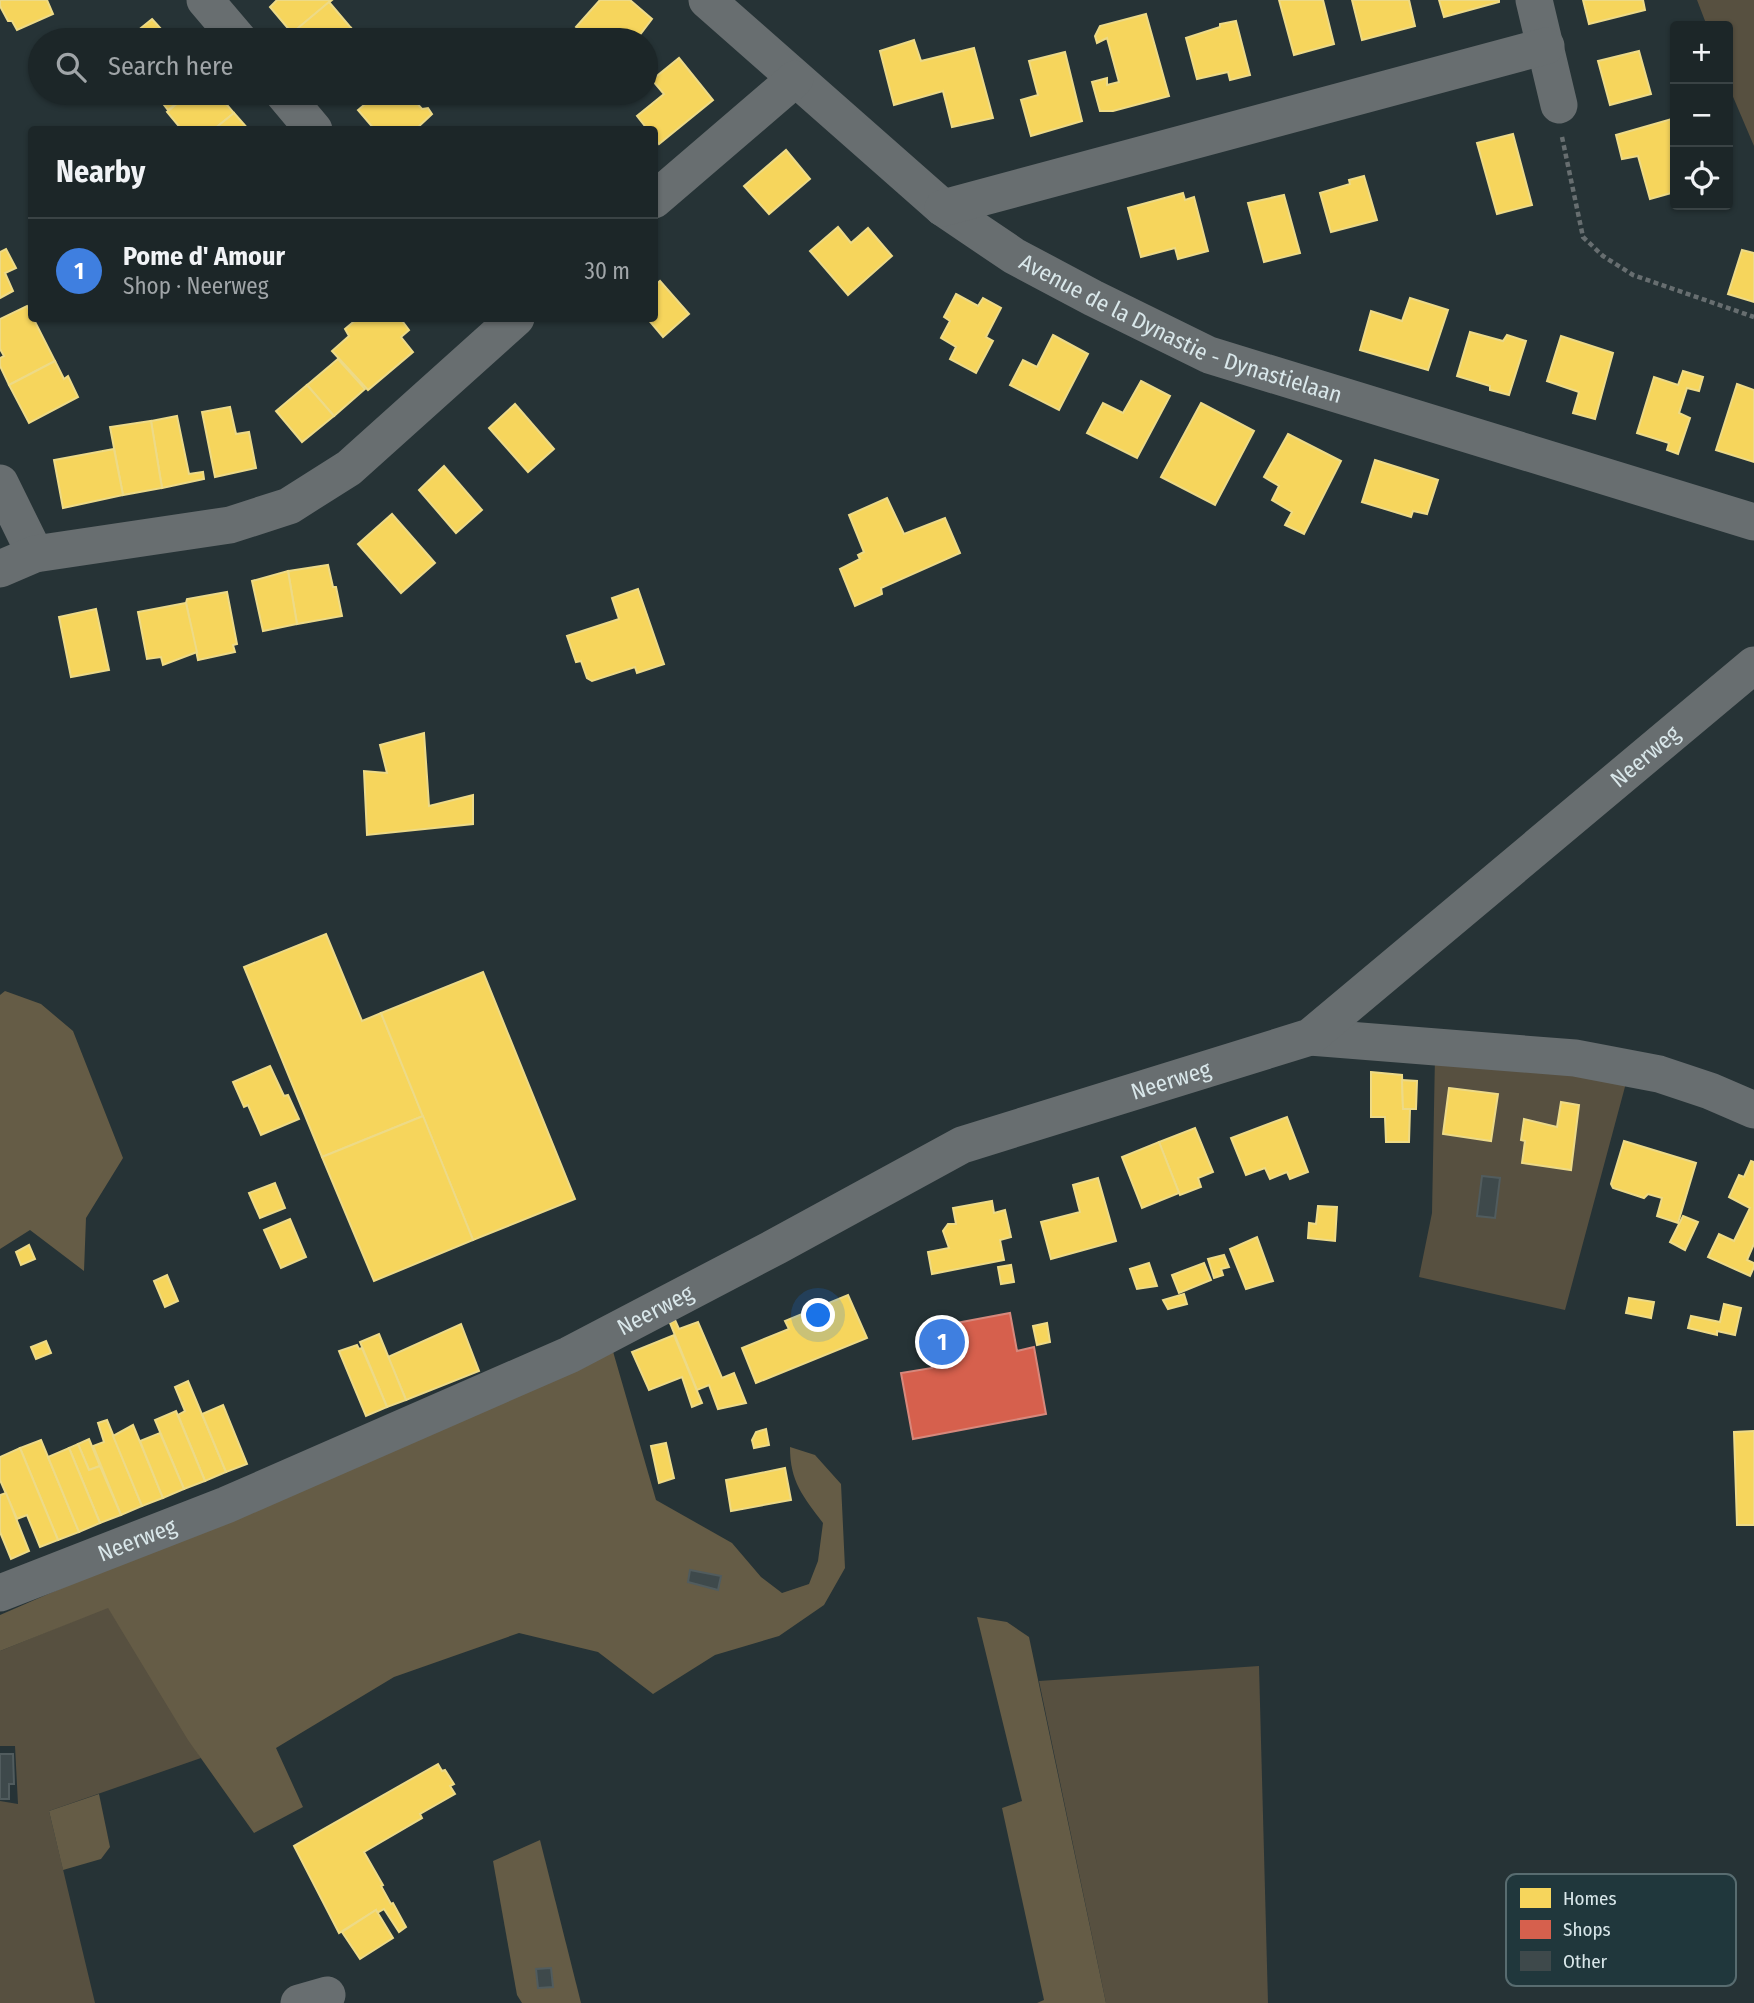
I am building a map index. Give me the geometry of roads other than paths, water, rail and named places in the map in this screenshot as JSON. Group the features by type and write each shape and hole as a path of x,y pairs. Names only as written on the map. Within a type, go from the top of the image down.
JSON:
{"street":[{"path":"205,0 229,28"},
{"name":"Avenue de la Dynastie - Dynastielaan","path":"707,0 943,208 1014,256 1093,298 1209,355 1744,518"},
{"path":"1534,0 1559,104"},
{"path":"943,208 1546,46"},
{"path":"658,197 795,79"},
{"path":"293,105 311,126"},
{"path":"0,569 35,554 230,525 289,506 349,468 496,325"},
{"path":"0,483 35,554"},
{"name":"Neerweg","path":"1310,1037 1754,665"},
{"name":"Neerweg","path":"0,1593 226,1505 569,1354 777,1246 962,1145 1310,1037 1576,1058 1659,1074 1710,1091 1754,1110"}],"place":[{"name":"Pome d' Amour","path":"942,1342"}]}
